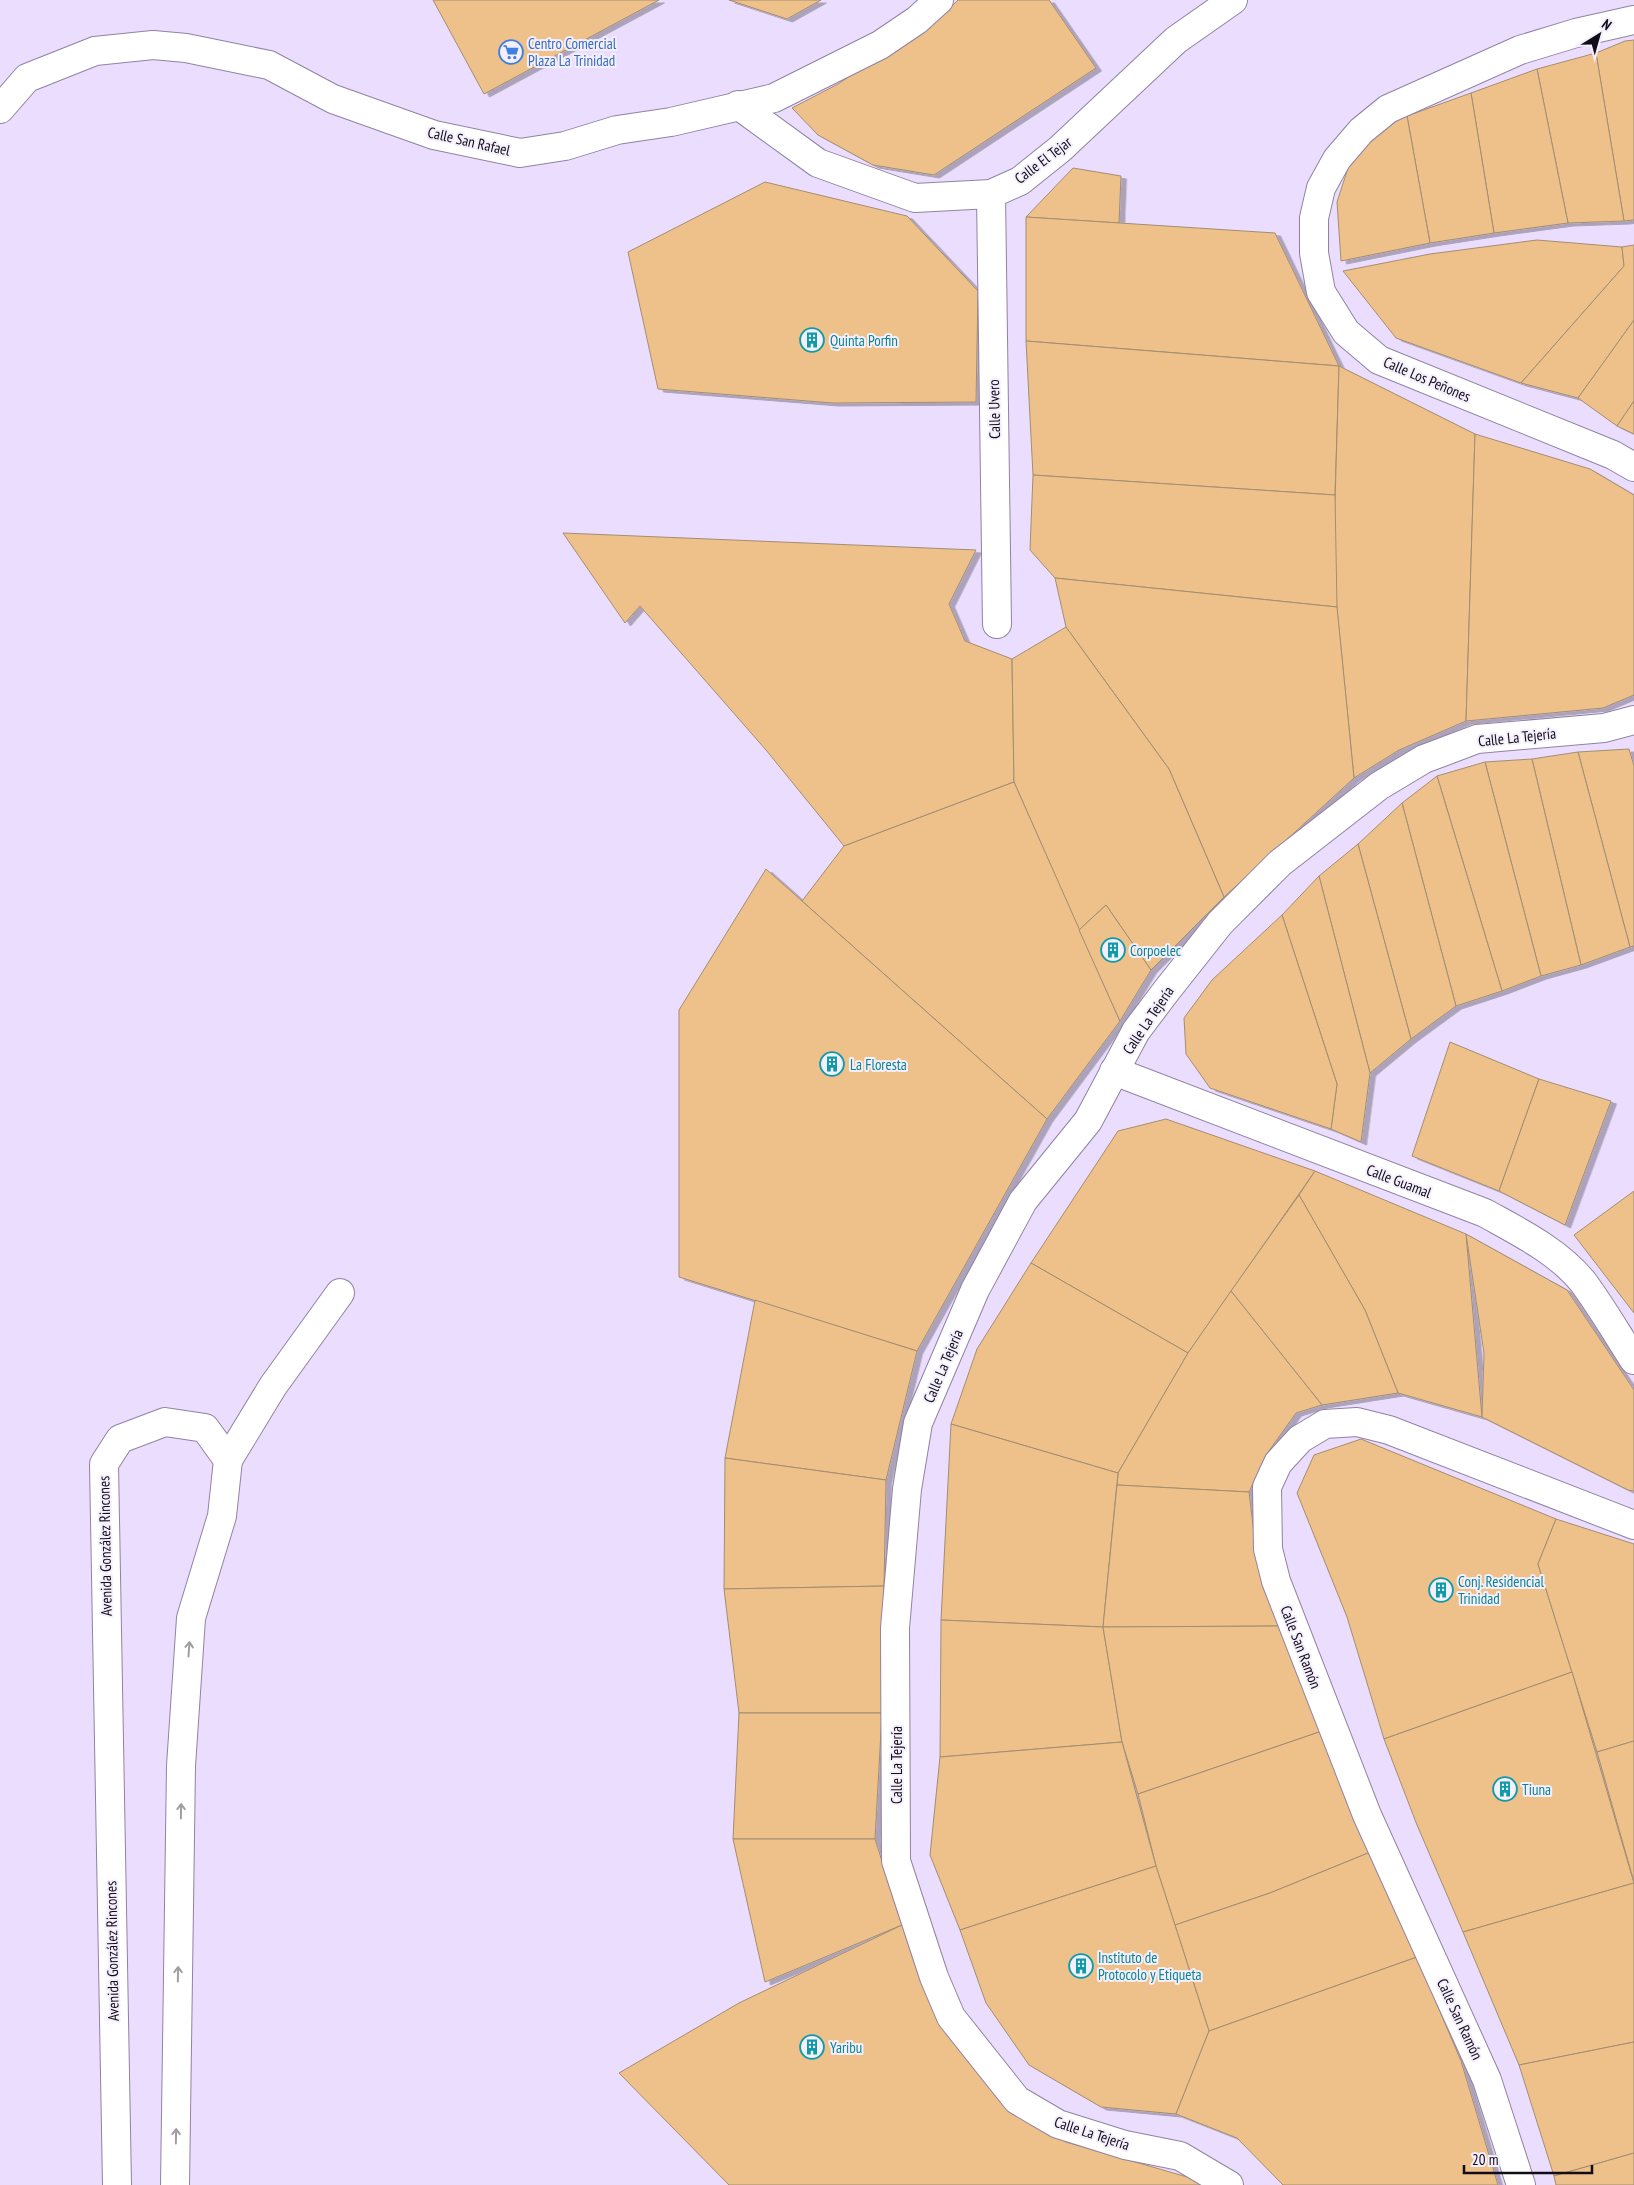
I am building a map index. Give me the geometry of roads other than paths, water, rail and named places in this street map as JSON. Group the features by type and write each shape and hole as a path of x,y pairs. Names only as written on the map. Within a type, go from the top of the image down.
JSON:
{"street":[{"name":"Calle San Rafael","path":"0,109 27,78 95,51 153,45 186,48 269,66 333,99 434,136 520,153 565,146 617,130 671,122 774,98 880,46 916,20 939,0"},
{"name":"Calle El Tejar","path":"738,105 818,163 915,198 991,194 1020,181 1060,149 1176,40 1233,0"},
{"name":"Calle Los Peñones","path":"1634,20 1576,33 1520,50 1388,109 1361,131 1337,159 1321,188 1314,218 1314,253 1321,292 1346,332 1379,360 1613,455 1634,467"},
{"name":"Calle Uvero","path":"991,194 997,624"},
{"name":"Calle La Tejería","path":"1229,2185 1180,2156 1125,2145 1058,2124 1017,2100 951,2017 934,1976 896,1861 895,1628 907,1489 918,1423 975,1290 1023,1201 1088,1121 1136,1031 1220,923 1280,862 1379,786 1424,759 1477,739 1604,728 1634,720"},
{"name":"Calle Guamal","path":"1114,1071 1485,1213 1518,1231 1554,1254 1582,1281 1634,1360"},
{"path":"175,2185 181,1766 191,1618 222,1516 228,1460 273,1386 340,1293"},
{"name":"Avenida González Rincones","path":"116,2185 104,1464 120,1439 165,1422 205,1428 228,1460"},
{"name":"Calle San Ramón","path":"1521,2185 1487,2080 1366,1815 1276,1581 1268,1549 1267,1487 1278,1463 1300,1438 1325,1424 1357,1422 1390,1430 1634,1525"}],"place":[{"name":"Centro Comercial Plaza La Trinidad","path":"511,52"},
{"name":"Quinta Porfin","path":"812,340"},
{"name":"Corpoelec","path":"1113,950"},
{"name":"La Floresta","path":"832,1064"},
{"name":"Conj. Residencial Trinidad","path":"1441,1590"},
{"name":"Tiuna","path":"1505,1789"},
{"name":"Instituto de Protocolo y Etiqueta","path":"1081,1966"},
{"name":"Yaribu","path":"812,2047"}]}
